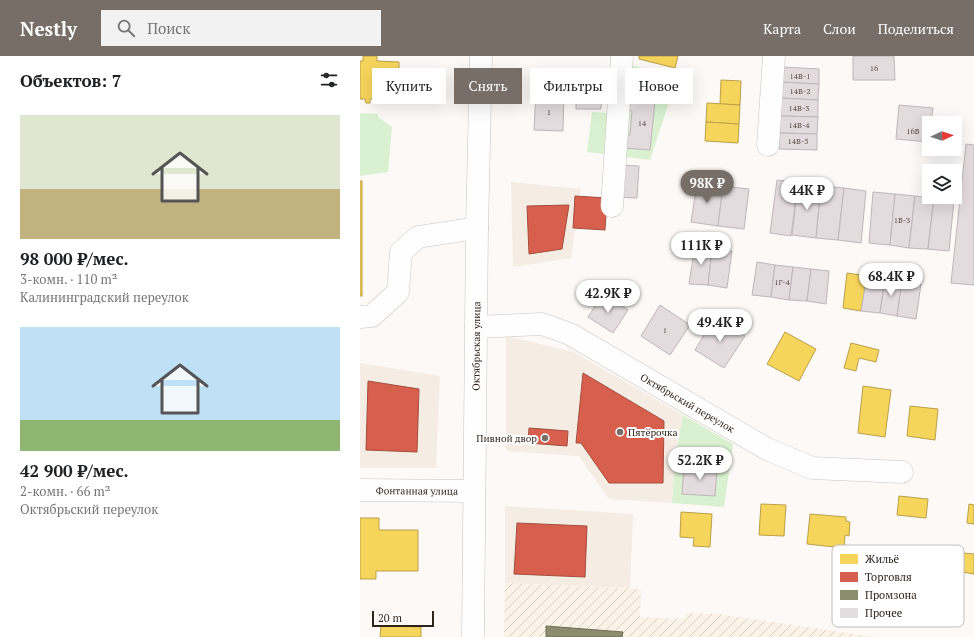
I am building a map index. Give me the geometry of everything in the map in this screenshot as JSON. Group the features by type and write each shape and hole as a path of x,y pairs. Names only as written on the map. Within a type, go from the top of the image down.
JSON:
{"street":[{"name":"Октябрьская улица","path":"472,637 477,228 481,56"},
{"path":"612,206 622,56"},
{"path":"768,145 774,56"},
{"path":"360,317 372,316 398,292 401,252 418,237 477,228"},
{"name":"Октябрьский переулок","path":"476,327 542,324 570,334 767,449 812,468 902,472"},
{"name":"Фонтанная улица","path":"360,490 474,491"}],"shaded area":[{"path":"511,182 581,189 571,258 513,267"},
{"path":"506,336 574,352 683,415 675,459 672,503 609,499 579,456 506,451"},
{"path":"360,363 440,376 436,468 360,468"},
{"path":"505,506 633,514 630,588 505,583"},
{"path":"505,583 641,589 640,617 685,619 686,613 717,614 875,637 504,637"}],"green space":[{"path":"628,64 642,68 626,68"},
{"path":"625,72 625,104 668,104 650,160 587,152 592,112 609,113 612,104 617,104 617,92"},
{"path":"360,113 378,114 378,117 392,127 388,172 360,176"},
{"path":"683,415 733,444 724,507 672,503 675,459"}],"building: Жильё":[{"path":"363,56 377,56 377,61 399,62 399,68 372,68 372,99 370,99 370,103 366,103 365,99 360,99 360,61 363,61"},
{"path":"639,56 678,56 675,68 639,59"},
{"path":"721,80 741,81 740,105 720,104"},
{"path":"707,103 740,105 739,124 706,122"},
{"path":"706,122 739,124 738,143 705,141"},
{"path":"360,181 362,181 362,296 360,296"},
{"path":"847,273 867,276 861,311 843,308"},
{"path":"785,332 816,349 799,381 767,364"},
{"path":"851,343 879,350 876,362 859,358 856,371 844,368"},
{"path":"863,386 891,390 885,437 858,433"},
{"path":"910,406 938,409 935,440 907,436"},
{"path":"899,496 928,499 926,518 897,515"},
{"path":"761,504 786,505 784,536 759,535"},
{"path":"969,504 974,505 974,524 967,523"},
{"path":"681,512 712,514 710,547 693,546 694,538 680,537"},
{"path":"810,514 846,517 846,521 850,522 849,536 845,535 844,545 832,545 832,547 807,544"},
{"path":"360,518 379,518 379,530 418,530 418,571 376,571 376,579 360,579"},
{"path":"964,553 974,554 974,574 964,572"},
{"path":"381,626 421,627 421,637 380,637"}],"building: Торговля":[{"path":"575,196 607,198 605,230 573,228"},
{"path":"569,205 562,249 529,254 527,206"},
{"name":"Пятёрочка","path":"583,373 664,421 663,483 609,483 581,443 576,443"},
{"path":"368,381 419,389 417,452 366,450"},
{"path":"529,428 568,431 567,446 528,443"},
{"path":"517,523 587,526 585,577 514,574"}],"building: Промзона":[{"path":"546,626 623,632 622,637 546,637"}],"building: Прочее":[{"path":"853,56 894,56 895,80 853,80"},
{"path":"783,67 819,69 819,84 781,82"},
{"path":"781,82 819,84 818,100 781,98"},
{"path":"781,98 818,100 818,117 780,116"},
{"path":"535,104 564,104 563,131 534,130"},
{"path":"576,104 601,104 601,109 576,109"},
{"path":"628,104 655,104 650,150 624,148 625,135 630,135 632,111 628,110"},
{"path":"899,105 933,108 932,116 922,116 922,141 896,139"},
{"path":"780,116 818,117 817,134 780,133"},
{"path":"780,133 817,134 817,150 779,149"},
{"path":"966,144 974,145 974,285 951,283 960,204 962,204 962,181"},
{"path":"618,165 639,166 637,198 615,197"},
{"path":"777,180 798,183 791,236 770,233"},
{"path":"697,183 723,186 718,226 691,222"},
{"path":"798,183 821,186 816,238 792,235"},
{"path":"723,186 749,189 744,229 718,226"},
{"path":"821,186 844,188 838,240 816,238"},
{"path":"844,188 866,191 861,243 838,240"},
{"path":"873,192 895,194 890,245 869,243"},
{"path":"895,194 915,196 909,248 890,245"},
{"path":"915,196 922,197 922,204 933,204 928,249 909,248"},
{"path":"933,204 954,204 949,251 928,249"},
{"path":"695,246 712,249 708,285 689,284"},
{"path":"712,249 732,251 727,288 708,285"},
{"path":"757,262 775,265 771,297 752,295"},
{"path":"775,265 793,267 789,300 771,297"},
{"path":"793,267 811,269 807,301 789,300"},
{"path":"811,269 829,271 826,304 807,301"},
{"path":"867,276 885,279 880,313 861,311"},
{"path":"885,279 902,281 897,316 880,313"},
{"path":"902,281 921,284 916,319 897,316"},
{"path":"603,294 628,310 613,333 588,317"},
{"path":"660,305 690,325 670,355 641,336"},
{"path":"715,317 745,336 724,368 695,350"},
{"path":"684,466 717,468 715,496 682,494"}],"place":[{"name":"Пятёрочка","path":"620,432"},
{"name":"Пивной двор","path":"545,438"}]}
